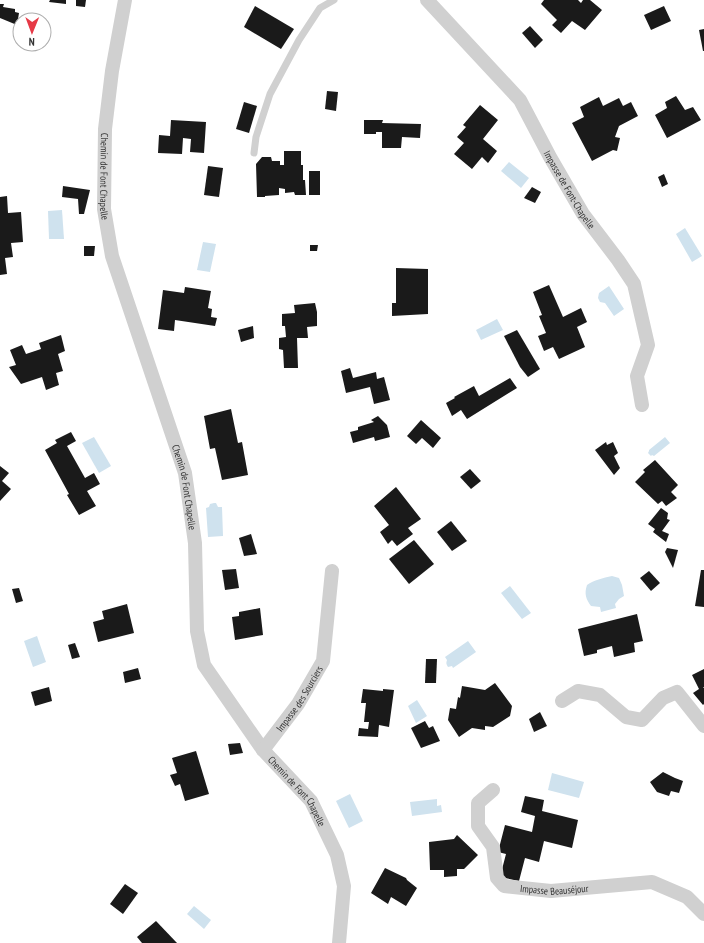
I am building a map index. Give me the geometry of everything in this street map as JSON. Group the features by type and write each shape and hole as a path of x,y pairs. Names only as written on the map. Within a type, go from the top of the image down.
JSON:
{"street":[{"name":"Chemin de Font Chapelle","path":"125,0 112,71 104,130 104,208 112,256 185,473 195,543 197,632 204,665 263,750 311,801 337,855 344,886 339,943"},
{"name":"Impasse de Font-Chapelle","path":"427,0 520,100 550,157 583,214 618,260 634,284 648,345 637,376 642,404"},
{"name":"Impasse des Sourciers","path":"263,750 298,704 323,661 332,571"},
{"path":"562,701 578,690 600,695 626,717 642,720 663,698 677,692 704,726"},
{"name":"Impasse Beauséjour","path":"493,790 478,803 478,826 493,847 497,878 504,886 551,891 652,882 687,897 704,914"}],"lane":[{"path":"254,153 256,137 270,94 300,40 320,8 334,0"}],"water":[{"path":"509,162 529,178 521,188 501,171"},
{"path":"62,210 64,239 49,239 48,211"},
{"path":"685,228 702,256 692,262 676,234"},
{"path":"203,242 216,244 210,272 197,270"},
{"path":"609,286 624,309 614,316 605,303 600,302 598,298 599,293"},
{"path":"497,319 503,330 481,340 476,330"},
{"path":"94,437 111,466 99,473 82,443"},
{"path":"665,437 670,443 654,456 651,456 648,453 649,450"},
{"path":"216,503 218,507 222,507 223,536 208,537 206,508 209,507 210,504"},
{"path":"612,576 619,578 624,596 615,604 616,608 601,612 600,607 591,606 586,596 586,588 587,585 596,580"},
{"path":"510,586 531,613 522,619 501,593"},
{"path":"37,636 46,662 33,667 24,641"},
{"path":"468,641 476,652 453,668 452,666 448,667 445,657"},
{"path":"417,700 427,716 416,723 408,706"},
{"path":"552,773 584,782 579,798 548,790"},
{"path":"350,794 363,821 349,828 336,801"},
{"path":"437,799 437,806 441,805 442,812 412,816 410,802"},
{"path":"194,906 211,920 204,929 187,914"}],"building":[{"path":"50,0 66,0 66,4 49,2"},
{"path":"76,0 86,0 85,7 76,6"},
{"path":"544,0 578,0 581,3 583,0 590,0 602,10 585,30 572,21 561,33 552,25 557,20 541,4"},
{"path":"0,4 4,4 3,7 15,9 15,12 12,12 12,23 0,18"},
{"path":"255,6 294,29 281,49 244,27"},
{"path":"664,6 671,21 651,30 644,15"},
{"path":"530,26 543,40 535,48 522,33"},
{"path":"704,29 704,51 703,51 699,30"},
{"path":"327,91 338,92 336,111 325,109"},
{"path":"676,96 685,110 693,107 701,120 667,138 655,115 667,108 665,102"},
{"path":"599,97 603,106 619,98 623,106 631,102 638,116 619,126 615,137 620,138 617,151 613,150 592,161 572,123 584,117 580,107"},
{"path":"244,102 257,106 249,133 236,129"},
{"path":"480,105 498,120 483,139 497,151 488,163 482,157 472,169 454,154 464,143 457,137 466,127 463,125"},
{"path":"171,120 206,122 204,153 190,152 191,139 183,138 182,154 158,153 159,135 170,136"},
{"path":"364,120 383,120 382,123 421,124 420,138 402,137 401,148 382,148 382,132 376,132 376,134 364,134"},
{"path":"284,151 301,151 301,165 303,165 303,180 305,180 306,195 295,195 294,192 285,193 285,189 279,188 279,195 257,197 256,164 262,157 271,157 272,161 280,161 280,165 284,165"},
{"path":"208,166 223,168 219,197 204,195"},
{"path":"309,171 320,171 320,195 309,195"},
{"path":"664,174 668,184 662,187 658,177"},
{"path":"63,186 90,190 84,214 79,214 78,199 62,197"},
{"path":"532,187 541,192 535,203 524,198"},
{"path":"7,196 8,213 21,212 23,242 11,243 13,257 5,258 7,274 0,275 0,197"},
{"path":"310,245 318,245 317,251 310,251"},
{"path":"84,246 95,246 94,256 84,256"},
{"path":"396,268 428,269 428,314 392,316 392,303 396,303"},
{"path":"549,285 563,317 581,308 587,322 577,327 585,347 559,359 553,347 544,351 538,336 546,333 539,316 542,315 533,292"},
{"path":"185,287 211,291 208,308 212,309 211,317 217,318 215,326 175,320 174,331 158,329 163,290 184,293"},
{"path":"315,303 317,312 317,326 307,327 308,338 297,338 298,368 284,368 283,350 279,349 279,338 286,337 285,326 282,326 282,314 295,313 294,305"},
{"path":"253,326 254,338 241,342 238,330"},
{"path":"517,330 540,369 528,377 520,367 504,336"},
{"path":"61,335 65,351 58,354 63,371 56,373 59,385 46,390 42,377 21,384 9,367 16,365 10,350 22,345 26,354 41,349 39,343"},
{"path":"350,368 353,378 376,372 377,379 384,377 390,400 374,404 370,387 346,393 341,371"},
{"path":"510,378 517,388 467,419 461,410 452,416 446,403 455,398 454,397 474,386 479,396"},
{"path":"231,409 238,443 242,442 248,475 222,480 215,448 210,449 204,416"},
{"path":"378,416 387,425 390,437 375,441 374,437 353,443 350,432 358,430 358,427 374,422 371,420"},
{"path":"421,420 441,438 433,448 422,438 416,444 407,436"},
{"path":"71,432 76,441 67,446 85,478 94,473 100,484 87,491 96,506 79,515 67,495 69,494 45,450 57,443 55,440"},
{"path":"606,442 607,445 613,442 618,453 614,456 620,468 614,475 595,450"},
{"path":"655,460 678,485 671,492 677,498 666,506 662,501 658,504 635,482 645,472 643,470"},
{"path":"0,466 9,473 2,481 11,489 0,501"},
{"path":"470,469 481,481 471,489 460,477"},
{"path":"396,487 421,519 408,528 413,534 397,546 392,540 388,544 380,532 389,525 374,506"},
{"path":"661,508 668,513 667,519 670,520 662,531 669,534 666,542 653,532 655,529 648,524"},
{"path":"451,521 467,541 452,551 437,532"},
{"path":"251,534 257,554 244,556 239,538"},
{"path":"414,540 434,564 409,584 389,559"},
{"path":"667,548 678,550 673,568 665,552"},
{"path":"236,569 239,588 225,590 222,570"},
{"path":"701,570 704,570 704,607 695,606"},
{"path":"649,571 660,583 651,591 640,578"},
{"path":"19,588 23,601 16,603 12,589"},
{"path":"127,604 134,633 98,642 93,622 104,619 102,611"},
{"path":"260,608 263,635 235,640 232,617 239,616 239,612"},
{"path":"637,614 643,641 634,643 635,652 614,657 612,646 597,650 597,653 584,656 578,629"},
{"path":"75,643 80,657 72,659 68,645"},
{"path":"426,659 437,659 436,683 425,683"},
{"path":"138,668 141,679 125,683 123,672"},
{"path":"704,669 703,705 693,693 699,689 692,675"},
{"path":"495,683 512,706 510,716 493,727 485,726 485,730 472,728 459,737 448,720 450,708 456,709 462,686 485,690"},
{"path":"49,687 52,701 35,706 31,692"},
{"path":"363,689 383,691 383,689 394,690 389,727 379,725 378,737 358,736 359,728 368,729 369,722 364,722 366,703 361,703"},
{"path":"540,712 547,726 534,732 529,719"},
{"path":"425,721 429,728 433,726 440,741 421,748 411,728"},
{"path":"240,743 243,753 230,755 228,744"},
{"path":"196,751 209,794 185,801 180,784 175,786 170,775 177,773 172,758"},
{"path":"663,772 683,781 679,793 671,791 669,796 657,792 650,782"},
{"path":"525,796 544,800 542,811 578,820 572,848 544,841 539,862 525,858 519,881 500,877 506,854 498,852 505,825 532,832 535,816 521,812"},
{"path":"457,835 478,855 464,869 457,869 457,876 444,877 444,870 430,870 429,842 454,839"},
{"path":"385,868 406,878 417,888 406,906 391,897 388,904 371,893"},
{"path":"125,884 138,893 123,914 110,904"},
{"path":"156,921 177,943 142,943 137,937"}]}
